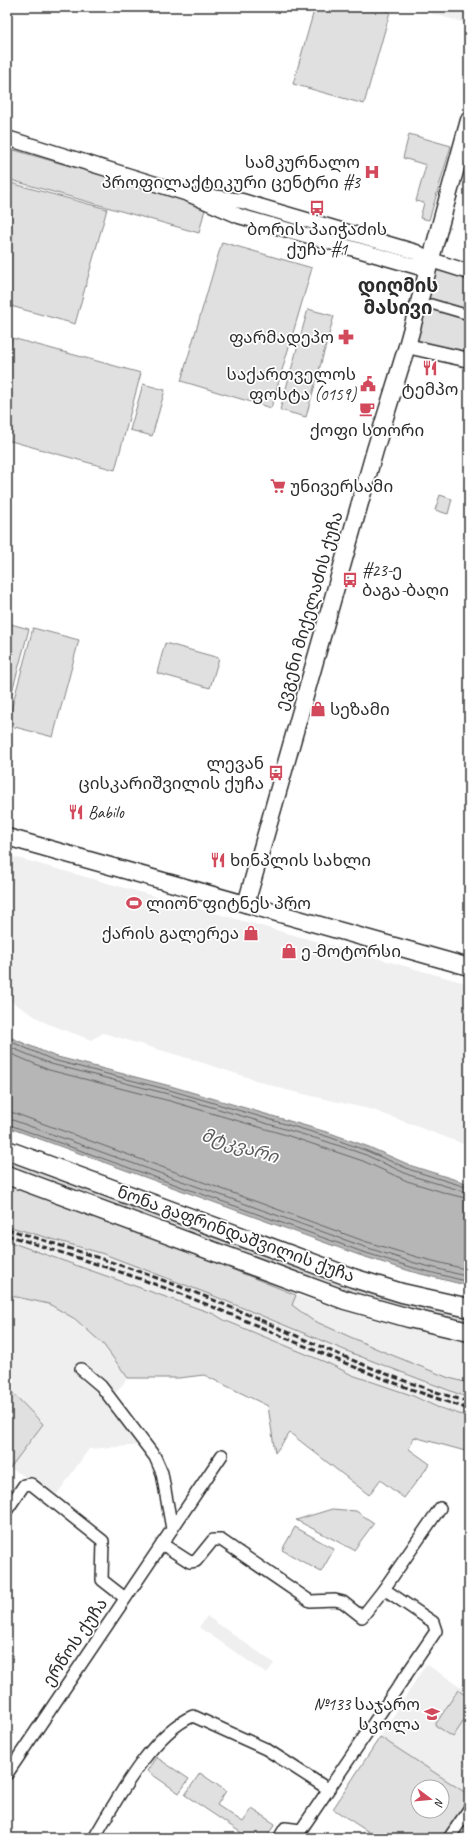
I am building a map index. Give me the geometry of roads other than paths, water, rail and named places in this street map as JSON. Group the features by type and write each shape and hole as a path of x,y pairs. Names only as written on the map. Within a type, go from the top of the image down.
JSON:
{"main road":[{"name":"ევგენი მიქელაძის ქუჩა","path":"246,904 375,450 407,346 469,120"},
{"path":"7,837 469,967"},
{"name":"ნონა გაფრინდაშვილის ქუჩა","path":"7,1150 353,1278 409,1294 469,1308"},
{"name":"ნონა გაფრინდაშვილის ქუჩა","path":"7,1176 345,1300 409,1318 469,1332"}],"street":[{"path":"7,138 188,194 227,204 283,213 416,252 430,265"},
{"path":"227,204 239,216 430,265 469,272"},
{"path":"275,226 281,220 283,213"},
{"path":"431,304 469,314"},
{"path":"407,346 469,360"},
{"path":"81,1369 101,1386 155,1457 162,1473 172,1529"},
{"name":"ერწოს ქუჩა","path":"7,1774 222,1455"},
{"path":"7,1510 24,1486 31,1484 103,1541 102,1580 125,1598"},
{"path":"162,1544 190,1562 196,1562 213,1540 221,1540 310,1601 335,1600 343,1602 362,1617 384,1589 440,1508"},
{"path":"278,1838 285,1828 300,1830 436,1631 433,1622 384,1589"},
{"path":"94,1838 130,1777 180,1721 192,1716 266,1749 328,1789"},
{"path":"449,1838 469,1809"}],"water":[{"name":"მტკვარი","path":"7,1036 54,1056 174,1087 330,1133 369,1147 412,1166 469,1184 469,1286 413,1272 359,1255 7,1127"}],"railway":[{"path":"7,1229 99,1258 168,1282 363,1365 433,1391 469,1402"},
{"path":"7,1235 168,1289 398,1384 469,1409"}],"place":[{"name":"სამკურნალო პროფილაქტიკური ცენტრი #3","path":"372,172"},
{"name":"ბორის პაიჭაძის ქუჩა #1","path":"317,208"},
{"name":"ფარმადეპო","path":"346,337"},
{"name":"ტემპო","path":"430,368"},
{"name":"საქართველოს ფოსტა (0159)","path":"368,384"},
{"name":"ქოფი სთორი","path":"367,409"},
{"name":"უნივერსამი","path":"278,486"},
{"name":"#23-ე ბაგა-ბაღი","path":"350,580"},
{"name":"სეზამი","path":"318,709"},
{"name":"ლევან ცისკარიშვილის ქუჩა","path":"276,773"},
{"name":"Babilo","path":"76,812"},
{"name":"ხინპლის სახლი","path":"218,860"},
{"name":"ლიონ ფიტნეს პრო","path":"134,903"},
{"name":"ქარის გალერეა","path":"251,933"},
{"name":"ე-მოტორსი","path":"289,951"},
{"name":"№133 საჯარო სკოლა","path":"432,1714"}],"district":[{"name":"დიღმის მასივი","path":"398,297"}]}
